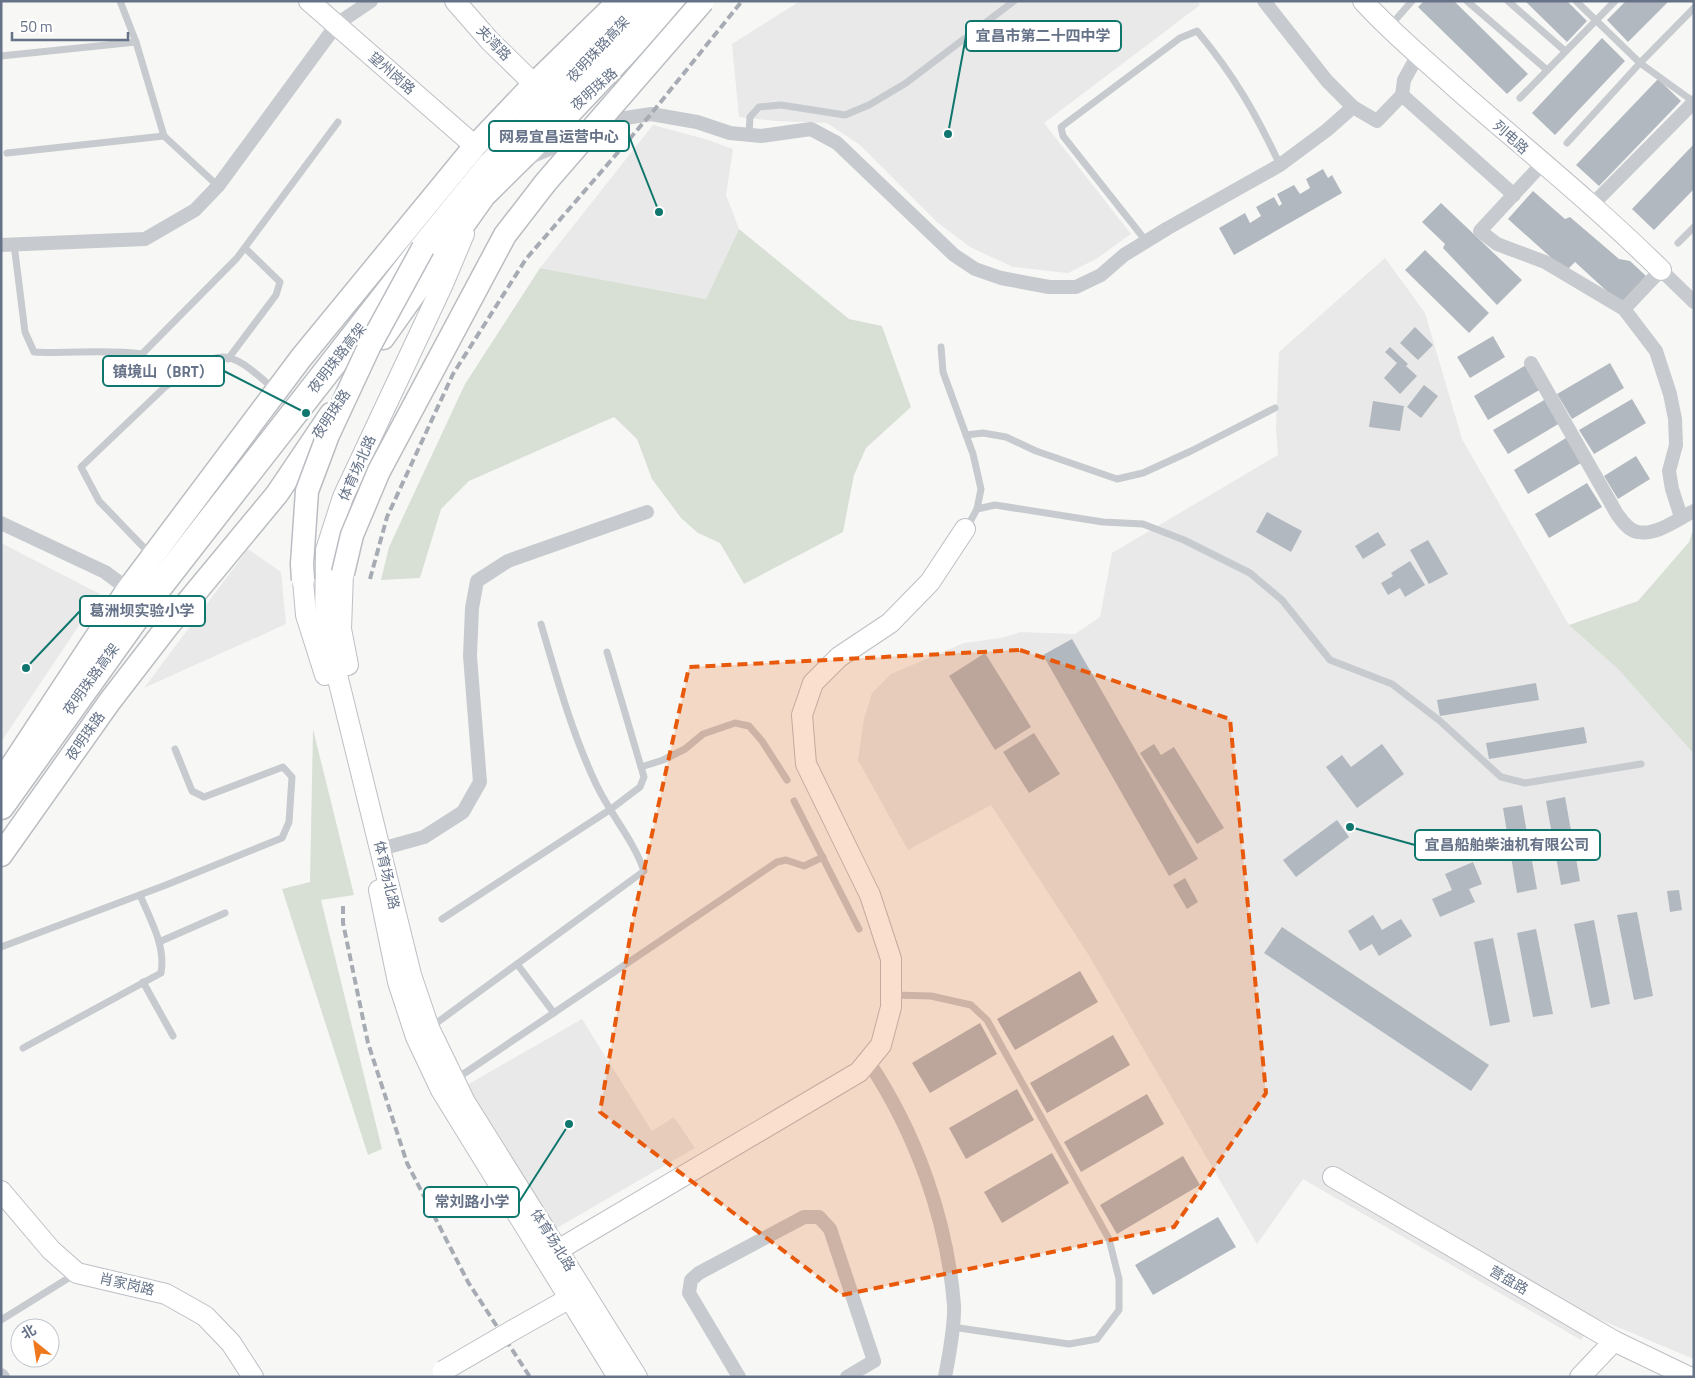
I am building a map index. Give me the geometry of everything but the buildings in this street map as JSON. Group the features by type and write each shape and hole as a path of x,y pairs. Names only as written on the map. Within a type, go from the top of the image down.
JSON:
{"highway":[{"name":"夜明珠路高架","path":"1,806 147,602 423,248 489,167 642,1"},
{"name":"夜明珠路高架","path":"568,112 673,1"}],"main road":[{"path":"1,782 128,589 300,358 475,146 534,84 618,1"},
{"name":"夜明珠路","path":"1,855 110,701 167,627 277,494 402,311 484,196 568,112 675,19 691,1"},
{"path":"343,573 352,535 379,471 504,235 546,182 703,1"},
{"path":"303,580 302,564 307,492 328,435 369,347 423,248"}],"street":[{"name":"望州岗路","path":"309,1 475,146"},
{"path":"7,244 145,239 195,210 218,186 337,24 371,1"},
{"name":"夹湾路","path":"455,1 489,40 534,84"},
{"path":"1264,1 1327,81 1352,107 1377,122 1402,95 1404,80 1418,54"},
{"name":"列电路","path":"1363,1 1388,28 1542,164 1592,205 1661,270"},
{"path":"1402,95 1514,195"},
{"path":"1592,205 1694,102"},
{"path":"518,162 619,119 651,114 697,122 730,133 749,135 761,136 812,129 837,143 954,255 975,269 1002,278 1049,287 1076,286 1101,275 1124,255 1146,241 1234,189 1280,165 1327,130 1352,107"},
{"path":"1542,164 1480,231 1497,244 1545,262 1624,309 1656,351 1670,394 1675,419 1676,445 1669,471 1672,489 1681,518"},
{"path":"415,336 443,284 472,214"},
{"path":"1624,309 1661,270 1694,302"},
{"path":"402,311 415,305 424,306 415,336"},
{"name":"体育场北路","path":"415,336 343,497 326,550 325,626 377,851 411,976 429,1028 454,1081 637,1377"},
{"path":"1531,363 1617,514 1626,526 1637,532 1655,531 1694,510"},
{"path":"377,851 424,837 463,812 480,782 470,656 472,608 477,581 508,561 647,512"},
{"path":"1,523 105,572 128,589"},
{"path":"558,1250 859,1072 881,1045 891,1006 891,959 870,895 806,764 802,715 813,683 838,657 890,623 930,582 966,529"},
{"path":"343,573 341,629 377,851"},
{"path":"303,580 306,616 377,851"},
{"name":"体育场北路","path":"377,851 383,918 398,982 416,1036 453,1111 618,1377"},
{"path":"868,1061 887,1089 917,1154 942,1228 954,1306 945,1377"},
{"name":"营盘路","path":"1333,1176 1614,1341 1689,1377"},
{"name":"肖家岗路","path":"1,1191 51,1250 77,1273 166,1294 205,1316 231,1343 253,1377"},
{"path":"739,1377 689,1293 691,1280 699,1273 804,1217 818,1217 830,1229 874,1361 847,1377"},
{"path":"438,1374 570,1298"},
{"path":"1580,1377 1614,1341"}],"lane":[{"path":"120,1 136,42 164,136 218,186"},
{"path":"749,135 750,117 759,107 782,105 845,115 869,105 906,83 1014,1"},
{"path":"1388,28 1412,1"},
{"path":"1467,1 1547,70"},
{"path":"1508,1 1565,51"},
{"path":"1576,1 1640,63 1694,102"},
{"path":"1520,98 1615,1"},
{"path":"1567,143 1640,63 1694,8"},
{"path":"1146,241 1063,136 1061,127 1180,38 1197,31 1224,64 1257,114 1280,165"},
{"path":"1,56 136,42"},
{"path":"142,354 245,248 338,122"},
{"path":"7,153 164,136"},
{"path":"1678,243 1694,227"},
{"path":"7,244 25,332 34,352 62,353 118,350 142,354 166,386"},
{"path":"228,358 276,295 280,282 245,248"},
{"path":"941,347 943,372 966,435 981,489 977,509 966,529"},
{"path":"152,557 100,502 81,467 166,386 221,356 240,362 276,390"},
{"path":"966,435 983,433 1006,437 1036,451 1117,479 1151,470 1275,408"},
{"path":"977,509 995,505 1103,522 1143,524 1184,540 1250,574 1282,600 1330,660 1392,684 1440,721 1501,777 1525,783 1641,764"},
{"path":"429,1028 644,871 638,855 597,787 574,735 542,624"},
{"path":"442,918 611,809 640,787 644,777 642,768 607,652"},
{"path":"642,768 685,749 703,734 735,723 749,726 762,741 787,780"},
{"path":"1,947 140,895 282,838 289,822 292,777 283,767 204,797 192,790 175,749"},
{"path":"794,801 859,929"},
{"path":"454,1081 777,862 786,860 804,866 823,857"},
{"path":"23,1048 161,973 163,962 159,942 140,895"},
{"path":"159,942 225,914"},
{"path":"517,964 554,1013"},
{"path":"144,982 173,1036"},
{"path":"891,995 931,996 971,1005 987,1020 1109,1239 1119,1279 1119,1310 1097,1339 1069,1344 952,1327"},
{"path":"1,1320 77,1273"}],"highlighted area":[{"path":"1020,650 1230,719 1266,1093 1174,1227 842,1295 600,1112 633,920 689,667"}],"shaded area":[{"path":"800,1 1197,1 1200,5 1044,123 1131,234 1096,259 1068,273 1013,267 970,247 937,222 860,145 827,123 739,117 732,44"},
{"path":"653,125 705,139 733,149 726,195 739,229 706,299 540,268"},
{"path":"739,229 849,319 882,326 911,407 866,448 854,475 843,532 744,584 720,543 698,533 681,518 652,479 637,439 614,417 469,481 441,509 420,578 381,580 389,547 465,384 540,268 706,299"},
{"path":"1385,258 1425,313 1462,439 1569,625 1618,669 1694,754 1694,1359 1596,1318 1581,1340 1303,1179 1257,1244 1088,954 991,805 908,850 858,760 864,719 872,693 891,674 964,643 1001,638 1021,632 1075,634 1100,617 1112,553 1278,455 1276,427 1279,352"},
{"path":"1694,527 1694,754 1618,669 1569,625 1638,601 1689,542"},
{"path":"1,543 100,594 1,742"},
{"path":"248,549 281,572 286,624 144,688"},
{"path":"313,729 354,895 321,900 382,1149 368,1155 282,889 310,882"},
{"path":"582,1019 652,1131 674,1117 695,1148 555,1229 467,1085"}],"railway":[{"path":"370,579 387,517 453,374 526,259 651,114 742,1"},
{"path":"343,906 343,923 368,1043 407,1163 468,1282 530,1377"}],"place":[{"name":"宜昌市第二十四中学","path":"948,134"},
{"name":"网易宜昌运营中心","path":"659,212"},
{"name":"镇境山（BRT）","path":"306,413"},
{"name":"葛洲坝实验小学","path":"26,668"},
{"name":"宜昌船舶柴油机有限公司","path":"1350,827"},
{"name":"常刘路小学","path":"569,1124"}]}
